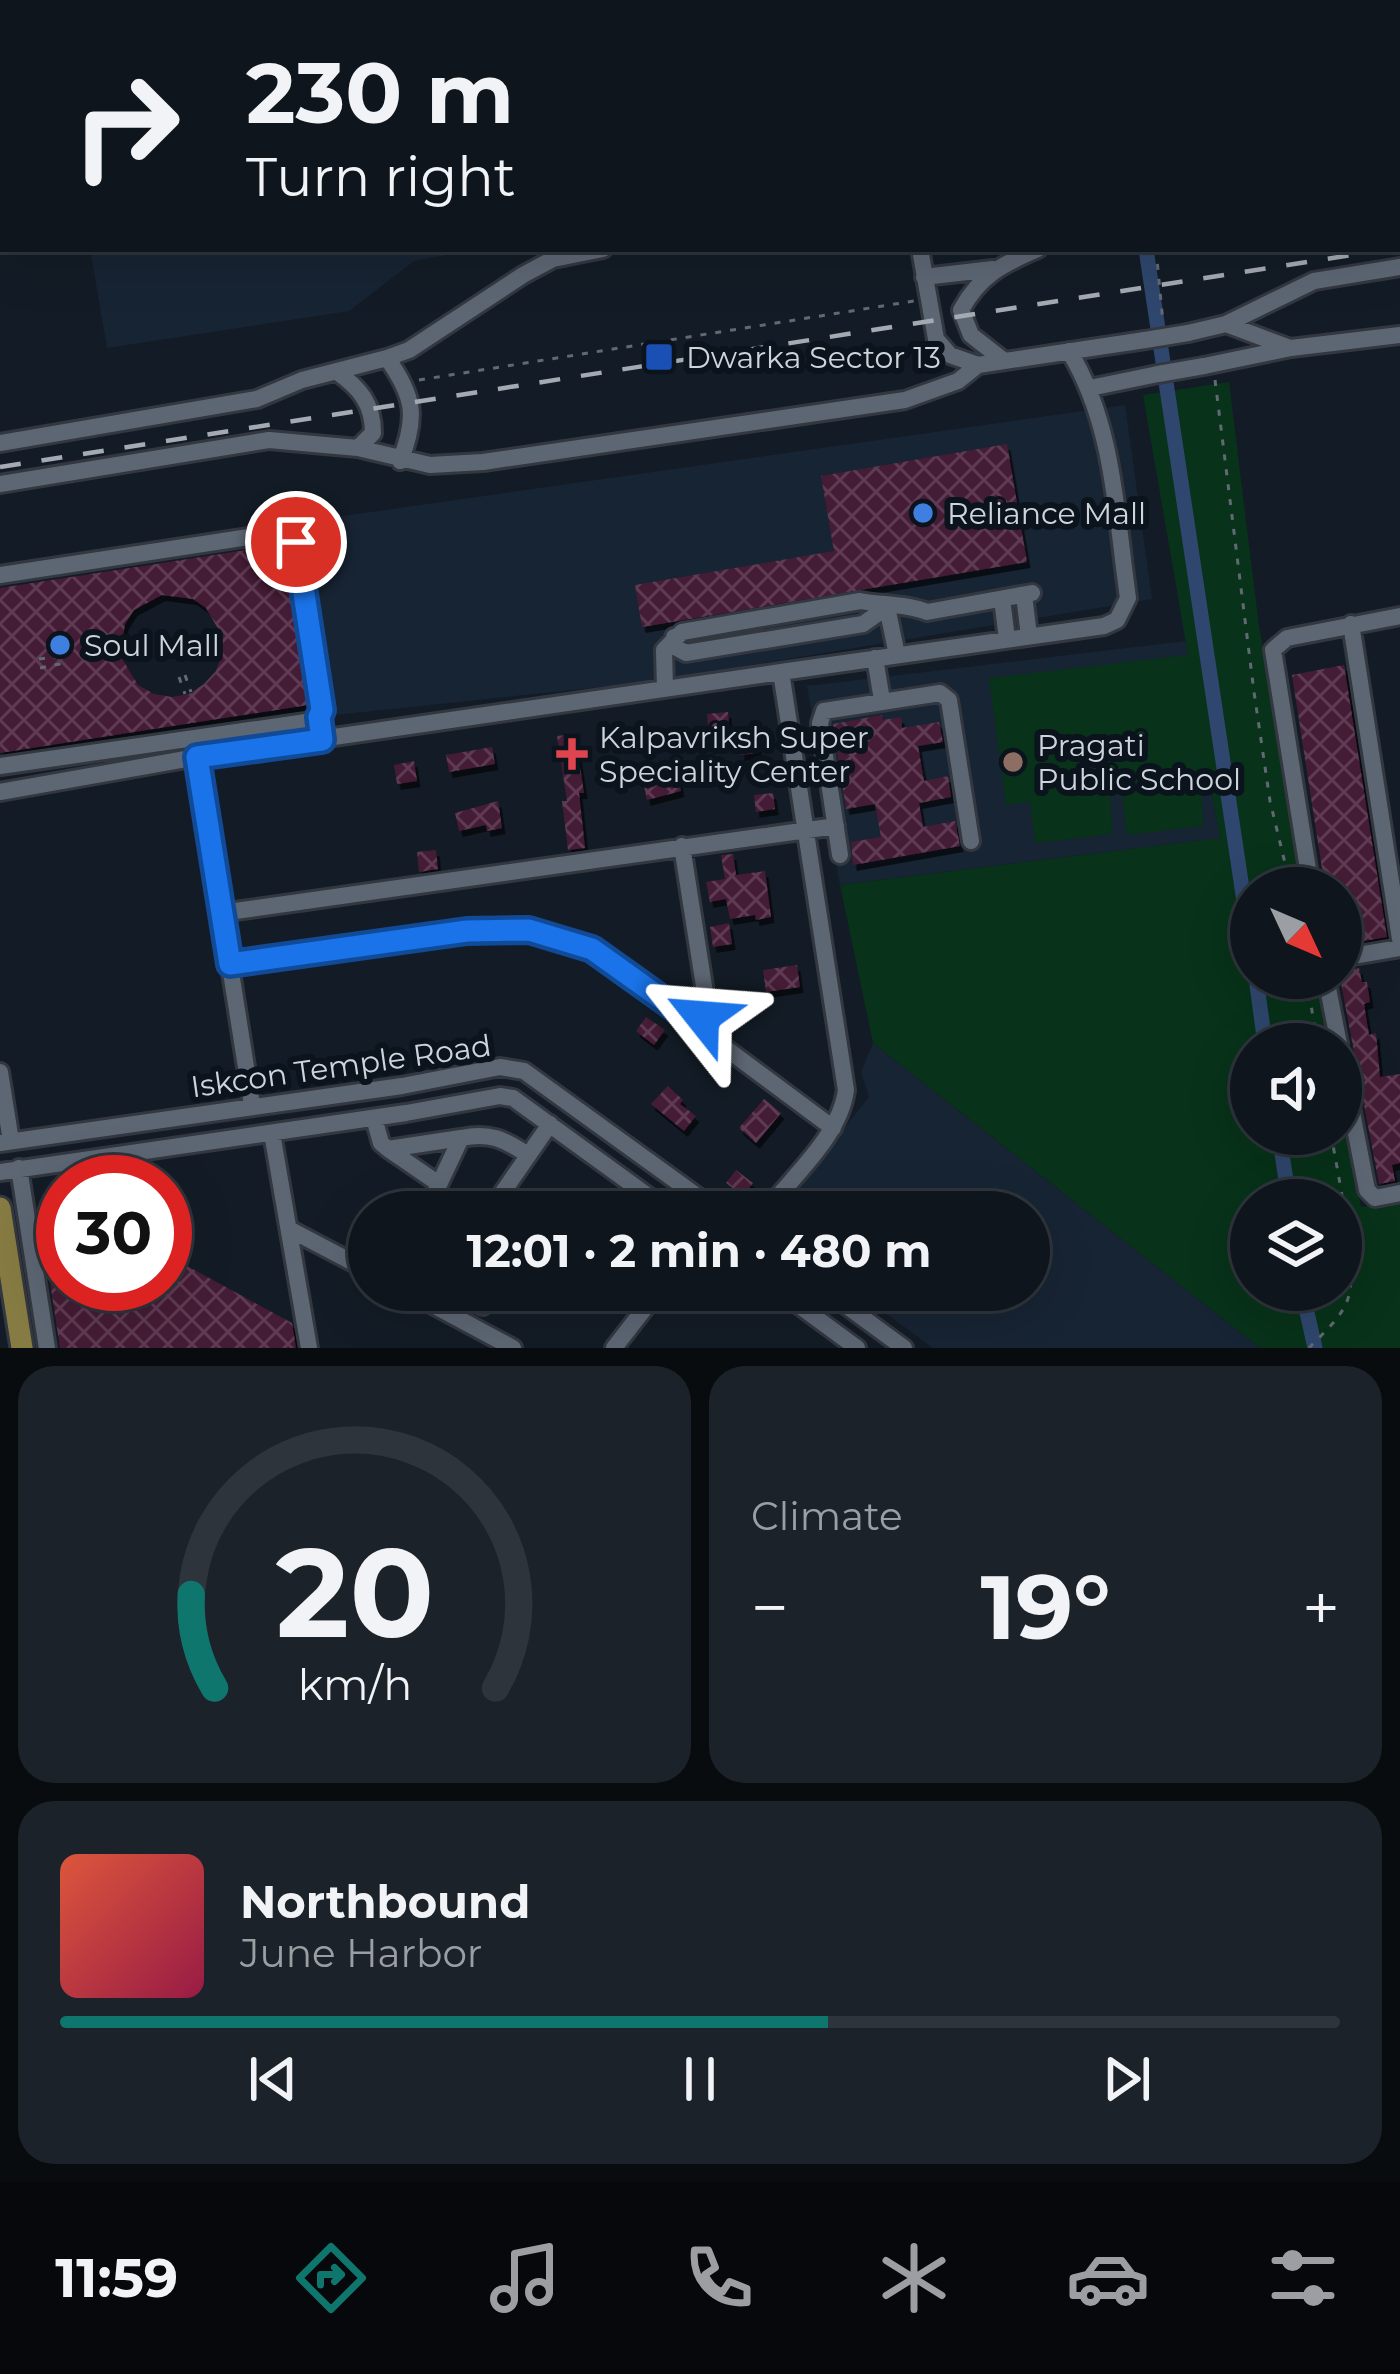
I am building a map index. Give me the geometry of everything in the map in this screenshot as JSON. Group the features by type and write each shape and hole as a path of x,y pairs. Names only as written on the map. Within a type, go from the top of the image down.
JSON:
{"main road":[{"path":"0,1208 22,1348"}],"street":[{"path":"0,443 257,399 302,380 387,358 409,350 523,274 553,260 589,252"},
{"path":"920,252 941,348 978,365"},
{"path":"1003,360 971,335 961,310 979,281 993,269 1031,252"},
{"path":"0,484 269,440 358,448 430,465 483,461 905,400 958,381 978,365 1188,334 1226,324 1314,281 1400,267"},
{"path":"924,277 993,269"},
{"path":"1226,324 1291,348"},
{"path":"1090,388 1158,374 1210,370 1291,348 1400,335"},
{"path":"0,792 197,757 1103,626 1117,620 1128,598 1105,439 1090,388 1069,351"},
{"path":"387,358 406,382 411,434 400,461"},
{"path":"337,372 361,391 374,424 373,434 358,448"},
{"path":"0,575 281,532 290,535 296,542 322,710 322,740"},
{"path":"674,637 675,647 686,653 863,624 911,606 927,612 1028,594 1029,636"},
{"path":"1002,599 1007,639"},
{"path":"665,688 661,661 674,637 860,601 889,616"},
{"path":"794,612 797,635"},
{"path":"889,616 897,655"},
{"path":"1308,867 1273,650 1287,638 1400,616"},
{"path":"1351,624 1400,943 1362,953"},
{"path":"875,658 882,700"},
{"path":"781,672 846,1090 832,1128 782,1191"},
{"path":"840,855 821,716 830,707 940,693 949,700 971,841"},
{"path":"0,766 319,717"},
{"path":"105,751 108,773"},
{"path":"197,757 252,1105"},
{"path":"221,913 836,826"},
{"path":"682,846 706,999 697,1024"},
{"path":"230,964 467,931 529,930 592,949 832,1128"},
{"name":"Iskcon Temple Road","path":"5,1142 402,1086 500,1067 524,1071 690,1191"},
{"path":"0,1072 5,1142"},
{"name":"Iskcon Temple Road","path":"9,1170 500,1096 513,1098 641,1191"},
{"path":"374,1118 381,1143 439,1184"},
{"path":"504,1191 550,1124"},
{"path":"272,1132 309,1348"},
{"path":"388,1149 481,1134 503,1138 528,1155"},
{"path":"436,1191 461,1138"},
{"path":"1359,1155 1366,1190 1376,1198 1400,1193"},
{"path":"9,1170 46,1348"},
{"path":"289,1228 348,1260"},
{"path":"443,1311 513,1348"},
{"path":"614,1348 642,1311"},
{"path":"807,1311 857,1348"},
{"path":"854,1311 904,1348"}],"path":[{"path":"1156,252 1163,327"},
{"path":"406,382 927,299"},
{"path":"1210,370 1270,801 1286,867"},
{"path":"39,659 64,656"},
{"path":"40,668 65,664"},
{"path":"182,676 188,693"},
{"path":"1310,1348 1342,1311 1349,1295 1334,1155"}],"shaded area":[{"path":"91,252 464,252 414,261 349,311 107,348"},
{"path":"1125,405 1152,599 649,682 335,715 308,521"},
{"name":"Pragati Public School","path":"1186,641 1220,838 840,885 807,686"},
{"path":"873,1043 1260,1348 933,1348 883,1311 1050,1311 1050,1191 795,1191 869,1097 861,1072"}],"green space":[{"path":"1229,382 1259,626 1301,867 1230,867 1230,999 1324,999 1328,1023 1230,1023 1230,1155 1352,1155 1356,1179 1230,1179 1230,1311 1362,1311 1362,1207 1400,1201 1400,1348 1260,1348 873,1043 840,885 1220,838 1209,776 1110,790 1112,834 1035,843 1030,802 1006,805 989,678 1188,655 1143,395"},
{"path":"1201,782 1203,826 1127,835 1122,794"}],"building":[{"name":"Reliance Mall","path":"1007,444 1027,562 642,627 635,585 834,551 821,476"},
{"name":"Soul Mall","path":"278,545 284,550 308,705 0,753 0,588","holes":["162,595 193,599 206,608 221,634 222,654 216,671 189,694 154,694 138,685 120,655 125,624 134,610"]},
{"path":"1344,665 1387,937 1362,941 1362,867 1322,867 1292,675"},
{"path":"728,712 730,733 709,735 707,714"},
{"path":"882,715 883,720 901,717 902,728 939,722 943,742 918,746 924,781 948,776 951,797 919,803 923,827 955,821 960,846 853,865 851,842 881,837 875,804 846,809 833,724"},
{"path":"575,734 584,793 579,793 585,848 568,850 562,801 567,801 557,736"},
{"path":"758,738 758,753 741,755 740,739"},
{"path":"492,747 495,764 449,772 446,755"},
{"path":"414,761 417,781 397,784 394,765"},
{"path":"678,777 681,791 647,800 644,786"},
{"path":"773,793 775,809 756,812 754,795"},
{"path":"498,801 502,828 487,831 486,825 459,831 455,813"},
{"path":"436,850 438,869 419,872 417,852"},
{"path":"733,854 736,875 765,871 771,917 730,919 726,899 710,902 706,882 725,879 721,855"},
{"path":"729,923 732,944 713,947 710,927"},
{"path":"797,965 800,987 766,992 763,970"},
{"path":"1362,982 1367,982 1370,1002 1364,1004 1369,1035 1376,1033 1380,1077 1400,1074 1400,1163 1392,1165 1395,1181 1379,1184 1362,1094 1362,1023 1349,1023 1344,999 1362,999"},
{"path":"738,992 742,1014 728,1016 723,995"},
{"path":"646,1017 665,1030 654,1045 636,1031"},
{"path":"668,1086 696,1116 684,1131 651,1104"},
{"path":"764,1099 781,1113 756,1143 739,1128"},
{"path":"736,1170 753,1183 747,1191 736,1191 726,1183"},
{"path":"192,1269 292,1323 296,1348 60,1348 54,1311 192,1311"}],"waterway":[{"path":"1146,252 1239,867"},
{"path":"1259,999 1262,1023"},
{"path":"1282,1155 1286,1179"},
{"path":"1307,1311 1315,1348"}],"railway":[{"path":"0,467 1371,252"}],"place":[{"name":"Dwarka Sector 13","path":"659,357"},
{"name":"Reliance Mall","path":"923,513"},
{"name":"Soul Mall","path":"60,645"},
{"name":"Kalpavriksh Super Speciality Center","path":"572,754"},
{"name":"Pragati Public School","path":"1013,762"}],"route":[{"path":"296,542 322,710 322,740 197,757 230,964 467,931 529,930 592,949 697,1024 702,1017"}]}
